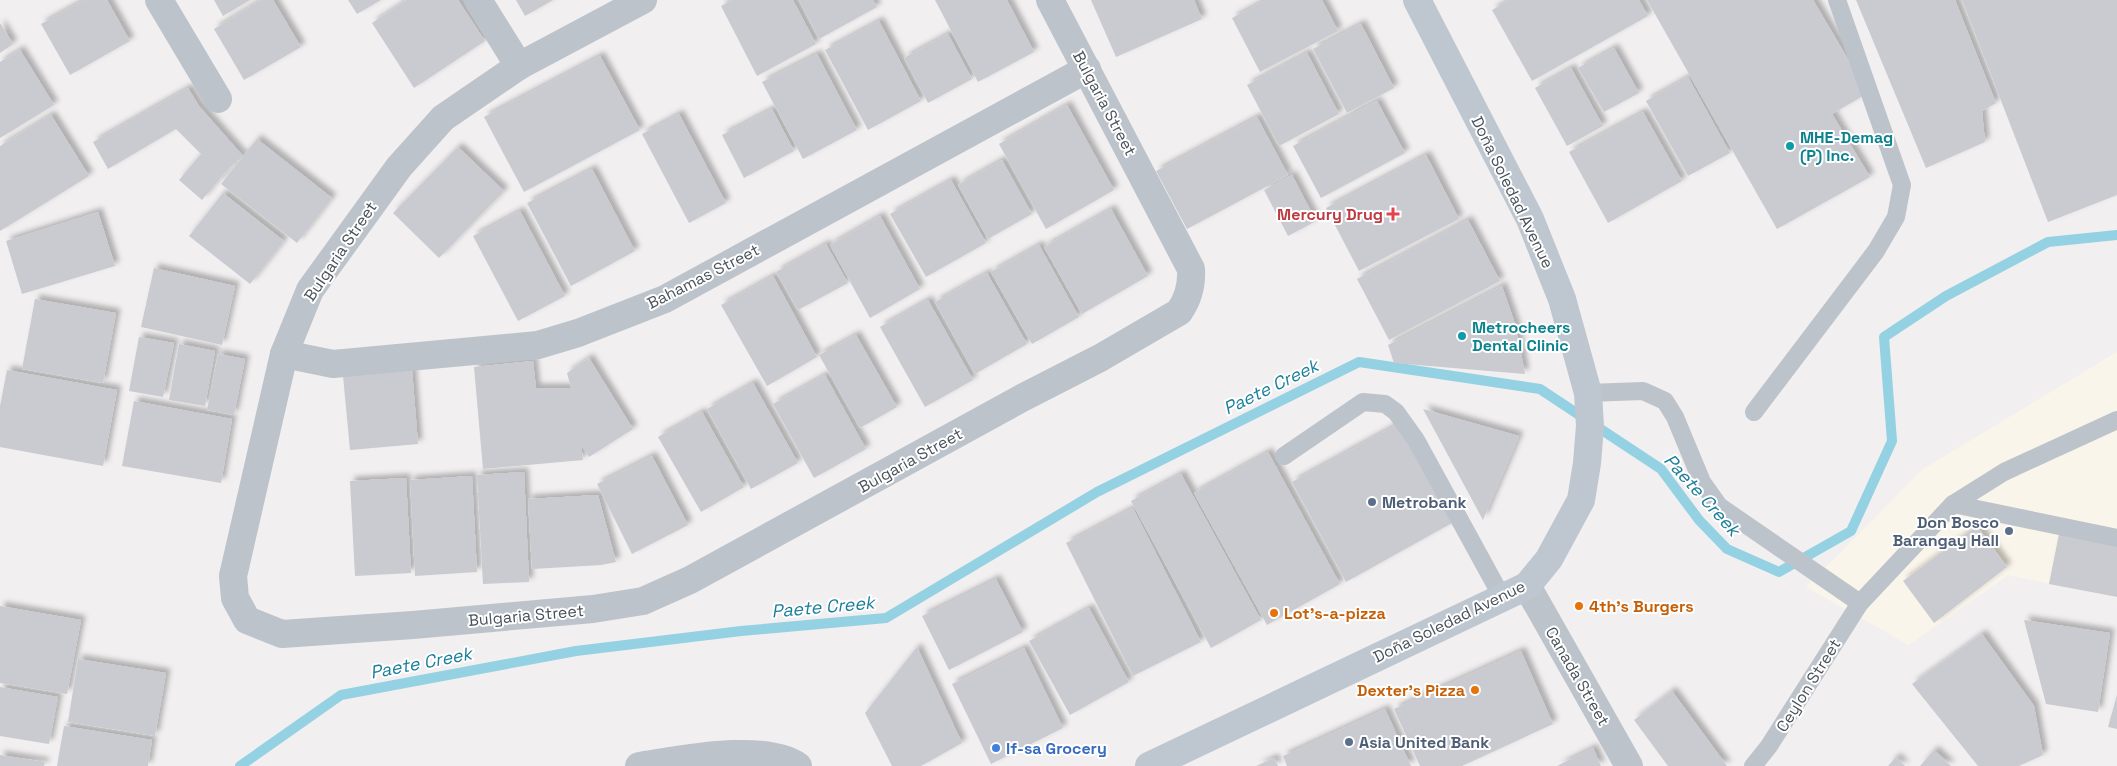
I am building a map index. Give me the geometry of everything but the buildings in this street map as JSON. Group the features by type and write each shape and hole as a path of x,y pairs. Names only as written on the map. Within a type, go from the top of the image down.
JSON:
{"main road":[{"name":"Doña Soledad Avenue","path":"1149,766 1527,586 1549,559 1581,500 1590,426 1588,397 1562,299 1530,219 1417,0"}],"street":[{"path":"159,0 218,99"},
{"path":"478,0 519,66"},
{"name":"Bulgaria Street","path":"644,0 519,66 443,118 398,167 310,290 284,354 233,576 235,598 247,620 282,634 583,610 643,601 690,580 1013,403 1100,358 1179,312 1186,302 1192,280 1192,268 1050,0"},
{"name":"Bahamas Street","path":"284,354 333,364 538,345 578,333 665,298 1087,69"},
{"name":"Canada Street","path":"1527,586 1630,766"},
{"path":"639,766 739,754 779,758 798,766"}],"lane":[{"path":"1754,412 1876,251 1896,217 1902,185 1837,0"},
{"path":"1588,397 1643,391 1665,401 1675,416 1702,482 1719,506 1860,603"},
{"path":"1284,456 1363,402 1385,404 1396,412 1416,440 1502,597"},
{"name":"Ceylon Street","path":"1753,766 1769,746 1860,603 1953,504 2004,472 2117,420"},
{"path":"1953,504 2117,538"}],"shaded area":[{"path":"2117,352 2117,598 2008,575 1909,645 1806,587 1923,469"}],"waterway":[{"name":"Paete Creek","path":"240,766 341,695 576,651 741,631 886,618 1097,492 1359,362 1540,389 1661,469 1699,520 1727,549 1779,572 1851,531 1892,441 1884,337 1946,296 2048,242 2117,235"}],"place":[{"name":"MHE-Demag (P) Inc.","path":"1790,146"},
{"name":"Mercury Drug","path":"1393,214"},
{"name":"Metrocheers Dental Clinic","path":"1462,336"},
{"name":"Metrobank","path":"1372,502"},
{"name":"Don Bosco Barangay Hall","path":"2009,531"},
{"name":"4th's Burgers","path":"1579,606"},
{"name":"Lot's-a-pizza","path":"1274,613"},
{"name":"Dexter's Pizza","path":"1475,690"},
{"name":"Asia United Bank","path":"1349,742"},
{"name":"If-sa Grocery","path":"996,748"}]}
